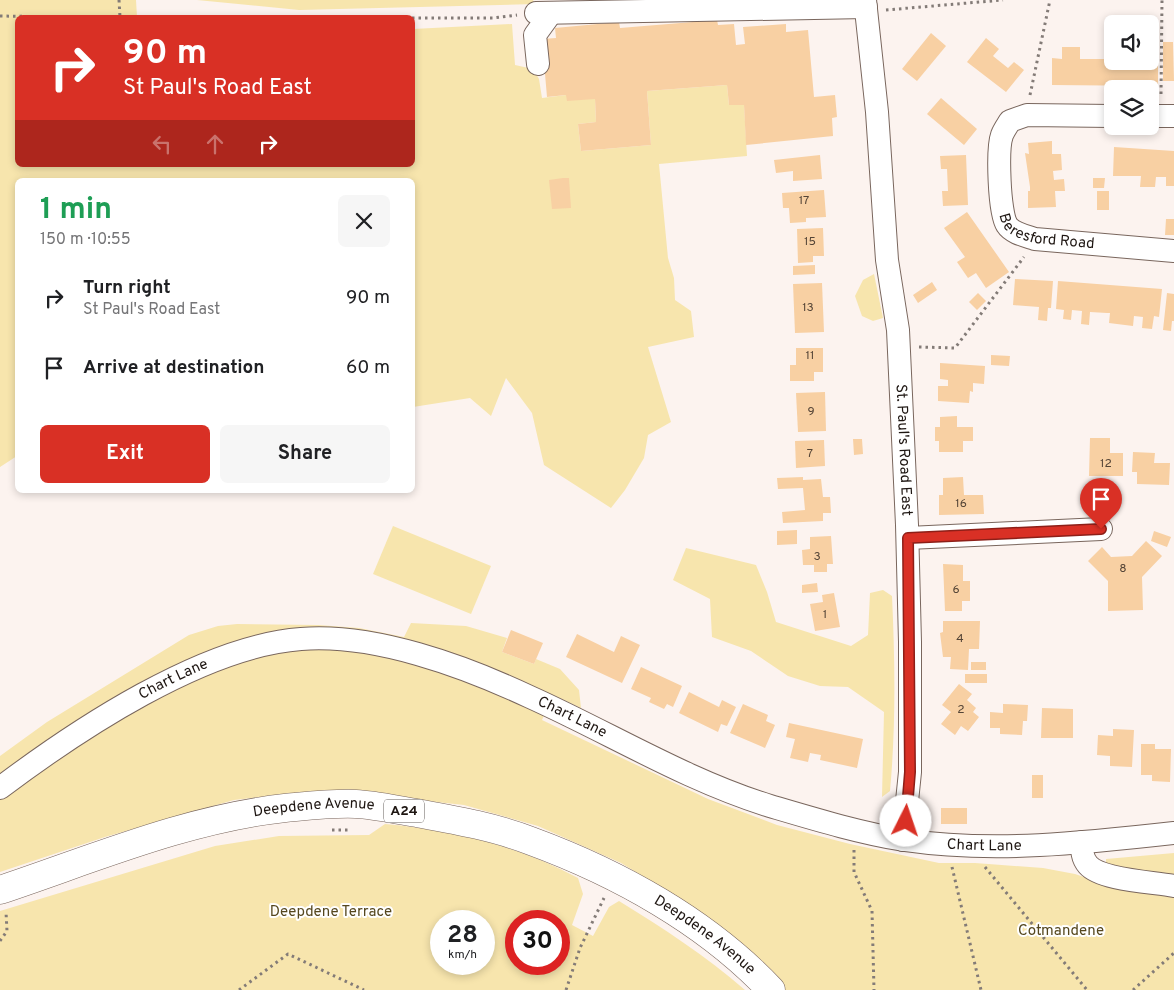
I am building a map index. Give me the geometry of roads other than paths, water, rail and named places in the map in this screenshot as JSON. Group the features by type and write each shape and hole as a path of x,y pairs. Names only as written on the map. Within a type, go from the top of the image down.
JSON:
{"highway":[{"name":"Deepdene Avenue","path":"7,903 157,836 238,816 284,808 356,804 446,818 530,840 606,892 712,937 770,990"}],"street":[{"path":"538,64 535,35 543,13 865,4"},
{"name":"St. Paul's Road East","path":"865,4 875,93 887,260 899,346 908,538 910,772 903,840"},
{"name":"Beresford Road","path":"1104,116 1027,114 1010,121 1002,136 1000,157 1003,213 1007,226 1035,239 1174,251"},
{"path":"908,538 1101,529"},
{"name":"Chart Lane","path":"0,788 80,732 131,702 202,665 238,652 273,644 301,639 342,640 382,646 465,669 530,697 716,787 770,806 903,840 951,845 998,846 1082,842 1174,834"},
{"path":"1082,842 1083,857 1088,865 1098,874 1174,886"}],"park label":[{"name":"Deepdene Terrace","path":"331,912"},
{"name":"Cotmandene","path":"1061,931"}]}
